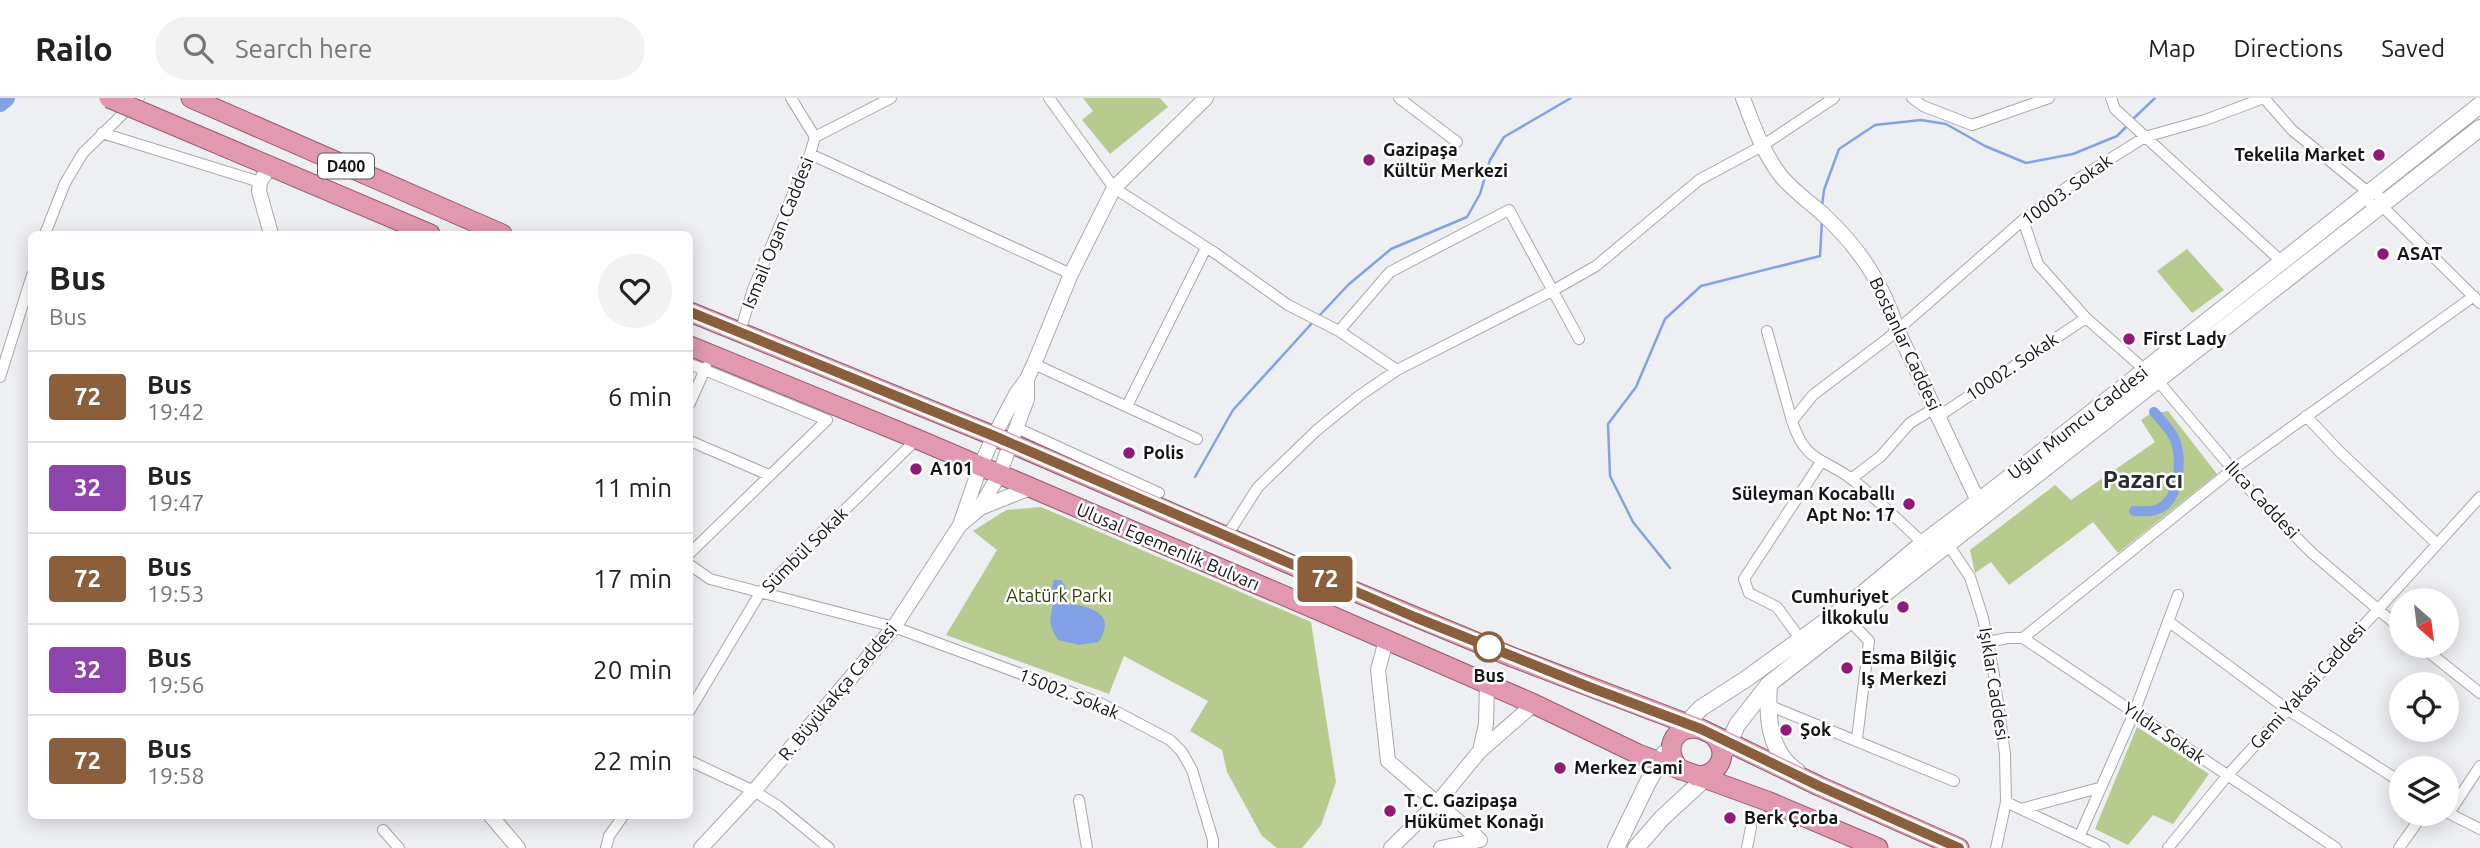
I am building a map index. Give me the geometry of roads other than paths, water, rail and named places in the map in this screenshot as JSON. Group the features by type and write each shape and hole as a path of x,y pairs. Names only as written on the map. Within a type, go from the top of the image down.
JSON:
{"highway":[{"name":"D400","path":"109,98 143,106 265,174 422,231"},
{"name":"D400","path":"191,98 495,231"},
{"name":"Ulusal Egemenlik Bulvarı","path":"693,313 1007,436 1226,537 1819,786 1959,848"},
{"name":"Ulusal Egemenlik Bulvarı","path":"693,349 708,363 917,439 1534,704 1659,763 1698,774 1878,848"},
{"path":"1700,738 1721,763 1698,774 1671,758 1700,738"}],"main road":[{"name":"Uğur Mumcu Caddesi","path":"2480,105 1978,501 1944,538 1923,543 1854,601 1701,708 1700,738 1737,725 1769,684 1849,620 1944,538 2158,381 2480,128"},
{"path":"1769,684 1771,733 1785,762 1819,786"},
{"path":"1616,848 1659,763 1700,738"},
{"path":"1636,848 1698,774"}],"street":[{"name":"Ismail Ogan Caddesi","path":"740,332 753,289 816,137 791,98"},
{"path":"816,137 891,98"},
{"path":"1048,98 1114,188 1293,307 1339,331 1397,370"},
{"path":"1007,436 1016,394 1027,380 1071,274 1114,188 1206,98"},
{"path":"1399,98 1457,142"},
{"name":"Bostanlar Caddesi","path":"1742,98 1762,146 1782,177 1850,240 1869,265 1888,300 1897,330 1978,501"},
{"path":"1226,537 1258,487 1317,430 1359,396 1397,370 1596,266 1699,180 1762,146 1834,98"},
{"path":"1912,98 1923,106 1972,125 2049,98"},
{"path":"2111,98 2115,109 2281,261"},
{"path":"1987,642 2023,638 2232,470 2477,299 2380,204 2376,192 2368,192 2292,130 2264,98"},
{"name":"10003. Sokak","path":"1792,421 1813,395 1897,330 2023,220 2078,179 2145,137 2206,120 2264,98"},
{"path":"46,231 73,168 83,153 102,133 143,106"},
{"path":"102,133 265,174 260,200 270,231"},
{"path":"810,154 1071,274"},
{"path":"1339,331 1390,272 1509,210 1579,339"},
{"path":"2023,220 2038,264 2086,317 2145,370"},
{"path":"1127,406 1206,247"},
{"path":"0,377 28,288"},
{"name":"10002. Sokak","path":"1851,479 1881,456 1910,423 1937,412 2086,317"},
{"path":"1767,331 1792,421 1805,449 1821,462 1851,479 1923,543"},
{"path":"693,365 708,363 827,420 693,549"},
{"path":"693,396 708,363"},
{"path":"1034,364 1197,439"},
{"path":"1007,436 1027,399 1027,380"},
{"name":"Ilıca Caddesi","path":"2158,381 2232,470 2312,553 2389,619"},
{"path":"2306,416 2436,543"},
{"path":"1007,436 1159,493"},
{"name":"R. Büyükakça Caddesi","path":"701,848 754,791 894,627 960,525 1007,436"},
{"name":"Sümbül Sokak","path":"693,705 760,593 917,439"},
{"path":"693,444 769,475"},
{"path":"1801,640 1777,607 1749,593 1744,579 1821,462"},
{"name":"R. Büyükakça Caddesi","path":"960,525 979,509 989,471"},
{"path":"979,509 1031,488"},
{"name":"Gemi Yakasi Caddesi","path":"2168,848 2227,776 2480,497"},
{"name":"Işıklar Caddesi","path":"1944,538 1970,577 1987,642 2005,754 2006,802 1996,848"},
{"name":"15002. Sokak","path":"693,567 710,579 894,627 1100,703 1170,740 1182,752 1192,770 1213,839 1213,848"},
{"path":"2080,835 2133,713 2178,595"},
{"path":"1849,620 1869,641 1857,739"},
{"path":"2168,621 2288,710 2389,774"},
{"name":"Yıldız Sokak","path":"2023,638 2336,848"},
{"path":"1386,640 1378,670 1388,761 1480,840 1441,848"},
{"path":"2436,658 2480,693"},
{"path":"1479,752 1486,724 1487,684"},
{"path":"1391,848 1438,802 1479,752 1534,704"},
{"path":"1768,705 1857,739 1954,781"},
{"path":"693,762 754,791 786,812 829,848"},
{"path":"2459,797 2480,766"},
{"path":"2021,809 2099,789"},
{"path":"1079,800 1087,848"},
{"path":"2006,802 2104,848"},
{"path":"2459,818 2480,829"},
{"path":"494,819 518,848"},
{"path":"606,848 609,836 621,819"},
{"path":"2399,848 2415,826"},
{"path":"1747,848 1751,827"},
{"path":"383,830 399,848"}],"water":[{"path":"1054,580 1061,580 1065,586 1069,603 1093,610 1103,618 1104,632 1099,642 1079,645 1058,640 1050,619 1053,605 1050,593"}],"waterway":[{"path":"0,103 6,98"},
{"path":"1318,317 1348,285 1391,249 1467,217 1480,194 1490,160 1504,137 1571,98"},
{"path":"2132,120 2155,98"},
{"path":"1822,206 1824,190 1839,149 1875,125 1921,120 1946,124 1985,146 2026,163 2073,154 2117,136 2128,125"},
{"path":"1670,568 1633,522 1610,476 1608,424 1636,387 1665,319 1701,286 1820,256 1822,220"},
{"path":"1195,477 1233,410 1313,322"},
{"path":"2134,511 2153,511 2160,508 2167,503 2176,486 2179,465 2177,446 2168,428 2154,412"}],"place":[{"name":"Tekelila Market","path":"2379,155"},
{"name":"Gazipaşa Kültür Merkezi","path":"1369,160"},
{"name":"ASAT","path":"2383,254"},
{"name":"First Lady","path":"2129,339"},
{"name":"Polis","path":"1129,453"},
{"name":"A101","path":"916,469"},
{"name":"Süleyman Kocaballı Apt No: 17","path":"1909,504"},
{"name":"Cumhuriyet İlkokulu","path":"1903,607"},
{"name":"Bus","path":"1489,647"},
{"name":"Esma Bilğiç Iş Merkezi","path":"1847,668"},
{"name":"Şok","path":"1786,730"},
{"name":"Merkez Cami","path":"1560,768"},
{"name":"T. C. Gazipaşa Hükümet Konağı","path":"1390,811"},
{"name":"Berk Çorba","path":"1730,818"}],"district":[{"name":"Pazarcı","path":"2143,480"}],"park label":[{"name":"Atatürk Parkı","path":"1059,596"}]}
